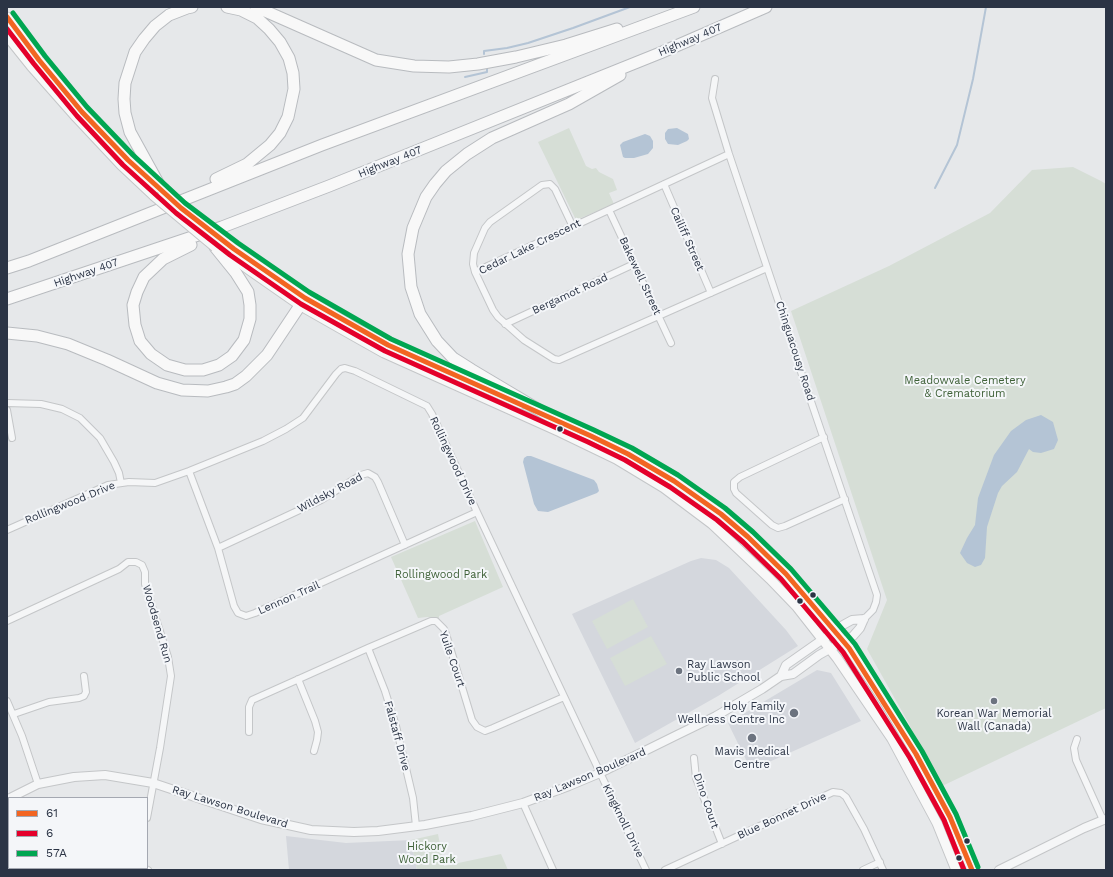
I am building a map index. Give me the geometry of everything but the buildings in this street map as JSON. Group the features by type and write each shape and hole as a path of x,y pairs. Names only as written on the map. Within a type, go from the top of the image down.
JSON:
{"highway":[{"path":"159,194 130,132 125,113 125,83 135,52 147,35 155,26 169,16 192,7"},
{"path":"186,198 202,185 247,164 270,145 280,133 288,117 294,89 293,72 289,58 280,42 269,28 257,18 241,10 227,7"},
{"path":"256,7 376,60 414,66 449,67 478,64 566,45 615,29 651,24"},
{"path":"7,268 29,261 322,145 694,7"},
{"name":"Highway 407","path":"7,299 222,227 329,186 660,53 766,7"},
{"path":"556,420 453,358 437,341 420,314 411,287 408,254 413,228 426,197 435,184 446,171 467,154 492,138 569,104 660,53"},
{"path":"215,247 236,273 248,295 250,304 250,319 244,340 232,356 219,365 203,370 185,370 167,365 151,354 140,341 135,325 133,305 137,292 144,278 163,259 182,248 212,236 222,227"},
{"path":"7,333 37,336 68,344 163,385 182,390 208,391 235,384 246,376 268,355 303,302"}],"main road":[{"path":"7,17 39,60 82,112 159,194 215,247 384,353 560,432 616,459 664,488 712,524 798,608 823,639 892,739 937,823 956,870"},
{"path":"7,36 76,117 121,165 159,194 182,208 303,302 388,345 591,436 635,458 674,481 721,514 748,537 786,574 844,641 885,702 916,754 950,817 972,870"}],"street":[{"name":"Chinguacousy Road","path":"714,79 712,98 729,154 877,595 873,610 864,620"},
{"name":"Cedar Lake Crescent","path":"729,154 475,272 493,310 506,324 524,340 559,360 767,268"},
{"path":"475,272 474,252 485,228 490,222 542,185 550,184 555,189 573,227"},
{"name":"Cailiff Street","path":"664,184 711,293"},
{"name":"Bakewell Street","path":"609,210 671,343"},
{"name":"Bergamot Road","path":"506,324 634,264"},
{"name":"Rollingwood Drive","path":"7,530 108,485 121,483 155,483 263,441 303,418 341,369 345,368 355,371 426,406 432,414 600,773"},
{"path":"7,403 41,404 62,409 80,418 100,438 114,462 121,483"},
{"path":"7,410 12,438"},
{"path":"824,437 740,477 734,482 734,489 736,493 772,525 778,528 845,499"},
{"name":"Lennon Trail","path":"188,471 218,548 234,606 238,613 246,616 256,613 405,546 477,512"},
{"name":"Wildsky Road","path":"218,548 321,500 361,475 368,473 375,477 378,482 405,546"},
{"name":"Woodsend Run","path":"7,621 119,569 128,562 136,562 142,565 145,572 145,584 168,657 171,676 163,733 153,783"},
{"name":"Ray Lawson Boulevard","path":"13,797 38,784 105,775 153,783 241,813 293,827 312,830 354,832 416,826 472,816 523,804 569,786 600,773 716,716 781,676 793,674 830,649 853,636 860,628 864,620 852,620 823,639 786,665 781,676"},
{"name":"Yuile Court","path":"249,732 249,707 252,700 431,621 436,621 444,629 472,720 477,727 485,731 564,697"},
{"name":"Falstaff Drive","path":"368,648 385,691 396,726 413,798 416,826"},
{"path":"14,714 49,702 84,696 86,692 84,676"},
{"path":"298,679 318,732 314,751"},
{"path":"7,701 14,714 38,784"},
{"path":"999,870 1104,819 1076,760 1074,748 1077,739"},
{"name":"Dino Court","path":"694,758 696,778 722,844"},
{"name":"Kingknoll Drive","path":"600,773 646,870"},
{"path":"148,812 153,783"},
{"name":"Blue Bonnet Drive","path":"665,870 833,792 841,793 850,803 883,870"},
{"path":"523,804 553,870"},
{"path":"863,870 880,862"}],"shaded area":[{"name":"Ray Lawson Public School","path":"701,558 716,560 729,568 786,630 798,646 718,696 635,743 572,614 691,561"},
{"path":"817,670 831,673 861,721 751,770 728,723"},
{"path":"286,836 346,843 411,840 417,870 289,870"}],"green space":[{"path":"569,128 586,166 592,169 596,168 599,172 613,179 617,190 609,193 614,204 576,220 538,142"},
{"name":"Meadowvale Cemetery & Crematorium","path":"1073,167 1106,184 1106,708 940,787 908,722 867,649 887,600 791,311 889,266 990,213 1032,170"},
{"name":"Rollingwood Park","path":"475,521 503,587 439,616 439,618 418,618 391,557"},
{"path":"633,599 648,627 607,649 592,621"},
{"path":"651,636 667,664 625,686 610,658"},
{"name":"Hickory Wood Park","path":"438,834 444,866 501,854 508,870 417,870 411,840"}],"water":[{"path":"677,128 688,134 689,139 678,145 668,144 665,139 665,133 668,129"},
{"path":"645,134 650,136 653,141 653,148 648,154 634,158 623,157 620,145 623,142"},
{"path":"1041,415 1053,422 1058,440 1054,449 1041,453 1033,452 1029,449 1017,472 1002,486 998,493 987,527 985,558 981,565 975,567 967,563 960,553 975,525 978,498 994,455 1011,431 1026,420"},
{"path":"531,456 594,480 599,491 548,512 538,511 534,504 523,462 524,458"}],"waterway":[{"path":"484,54 484,51 528,43 630,7"},
{"path":"935,188 957,145 973,79 986,7"},
{"path":"465,77 487,72 487,68"}],"transit line":[{"name":"57A","path":"13,13 45,56 87,107 133,155 185,203 238,243 309,292 391,339 632,448 678,475 725,508 753,532 791,569 855,644 922,751 956,814 978,867"},
{"name":"61","path":"7,17 39,60 82,112 128,160 181,208 234,249 305,298 388,345 628,454 674,481 721,514 748,537 786,574 849,648 916,754 950,817 972,870"},
{"name":"6","path":"7,29 77,116 123,165 176,213 230,255 301,304 385,351 625,460 670,487 717,520 743,542 781,579 843,652 910,758 944,820 964,870"}],"place":[{"name":"Ray Lawson Public School","path":"679,671"},
{"name":"Korean War Memorial Wall (Canada)","path":"994,701"},
{"name":"Holy Family Wellness Centre Inc","path":"794,713"},
{"name":"Mavis Medical Centre","path":"752,738"}]}
